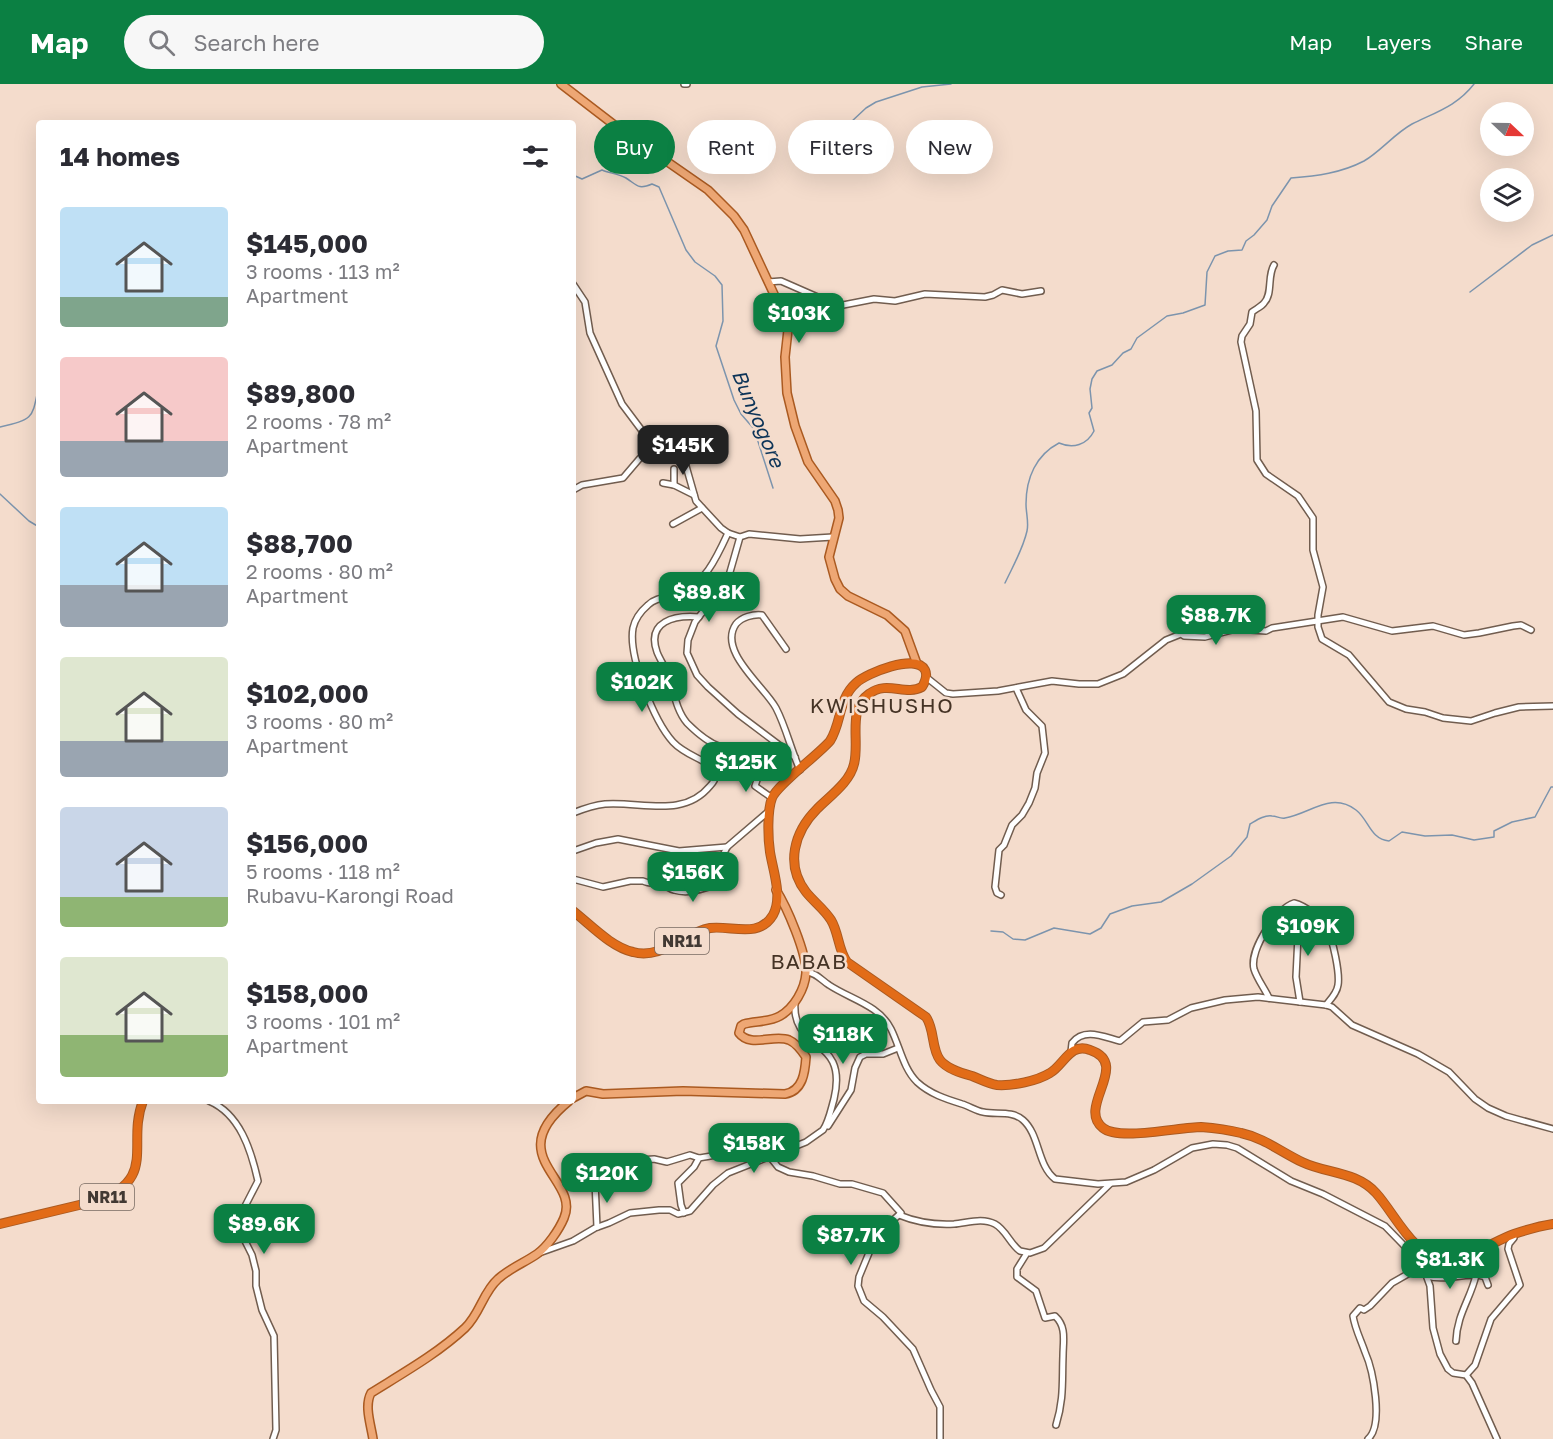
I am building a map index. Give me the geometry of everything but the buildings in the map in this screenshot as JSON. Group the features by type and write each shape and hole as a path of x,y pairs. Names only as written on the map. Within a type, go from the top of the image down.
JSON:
{"highway":[{"path":"772,798 775,791 833,738 843,700 856,683 879,670 907,663 917,664 924,669 926,677 924,684 918,689 884,687 870,693 862,701 857,714 853,769 842,785 807,819 795,849 796,872 805,890 830,919 847,962 926,1017 932,1029 937,1055 948,1067 997,1085 1011,1084 1048,1074 1076,1049 1089,1049 1100,1056 1104,1062 1106,1076 1094,1110 1096,1120 1106,1130 1124,1133 1174,1131 1202,1127 1239,1132 1260,1138 1303,1162 1346,1174 1366,1184 1380,1198 1416,1245 1430,1255 1448,1260 1513,1234 1553,1224"},
{"name":"NR11","path":"576,914 625,950 646,953 661,950 711,928 745,930 759,927 773,915 776,901 770,853 769,811 772,798"},
{"name":"NR11","path":"0,1224 106,1198 123,1186 133,1173 138,1157 138,1117 142,1104"}],"main road":[{"path":"561,84 613,124 708,190 734,216 744,230 786,320 788,330 785,357 787,393 795,426 808,462 835,501 838,510 839,518 829,557 835,579 840,589 848,596 887,615 905,631 917,664"},
{"path":"576,1096 586,1091 603,1094 790,1093 804,1078 806,1057 804,1054 788,1040 774,1038 754,1040 743,1037 739,1030 744,1024 781,1016 795,1001 804,986 806,972 785,905 776,890"},
{"path":"373,1439 368,1406 371,1393 452,1338 471,1321 495,1281 512,1267 538,1254 562,1221 566,1206 542,1153 540,1139 548,1124 565,1104"}],"street":[{"path":"1274,266 1269,274 1268,298 1264,305 1252,312 1250,324 1241,342 1256,411 1257,460 1266,474 1298,496 1313,518 1312,550 1323,587 1318,622 1322,639 1348,655 1389,702 1401,708 1443,718 1476,721 1495,712 1519,707 1553,706"},
{"path":"768,282 781,281 838,306 874,299 895,301 925,294 985,297 993,296 1002,290 1022,294 1041,291"},
{"path":"576,288 585,302 590,333 618,398 652,444 680,459 686,466 696,501 702,508 728,533 740,537 749,534 800,539 833,537"},
{"path":"576,488 582,485 623,478 652,444"},
{"path":"674,470 674,485"},
{"path":"663,483 674,485 694,495"},
{"path":"673,524 702,508"},
{"path":"576,812 601,804 679,806 699,797 714,781 715,769 683,752 662,728 639,675 633,632 639,614 648,604 657,599 679,594 704,577 728,533"},
{"path":"740,537 728,579 691,631 687,647 689,659 697,675 738,714 795,757"},
{"path":"786,649 762,615 744,618 734,630 733,642 739,659 776,709 800,770"},
{"path":"699,617 669,618 658,627 655,636 656,650 668,675 676,701 686,722 703,736 718,746 733,751 760,766 755,786 772,798"},
{"path":"926,677 950,694 1016,688 1052,681 1098,684 1123,674 1166,640 1181,634 1205,637 1236,629 1266,631 1296,624 1349,617 1392,631 1433,626 1464,634 1514,626 1531,630"},
{"path":"1001,896 994,886 999,850 1004,845 1012,825 1026,809 1045,753 1042,726 1026,710 1016,688"},
{"path":"576,880 603,887 630,881 643,881 648,884 663,884 671,890 684,892 701,890 712,886 727,847 769,811"},
{"path":"576,850 618,839 679,851 727,847"},
{"path":"1269,998 1253,968 1259,941 1288,905 1298,904 1321,921 1330,937 1338,984 1335,993 1326,1005"},
{"path":"1274,921 1298,936 1314,940 1330,937"},
{"path":"1298,936 1296,977 1300,1002"},
{"path":"806,972 819,976 830,986 858,999 881,1016 891,1028 898,1048 914,1079 934,1094 979,1111 1012,1115 1024,1121 1033,1135 1046,1170 1054,1179 1065,1182 1110,1184 1126,1182 1146,1174 1192,1148 1214,1143 1227,1144 1250,1155 1291,1181 1323,1194 1382,1224 1422,1264 1427,1276 1432,1301 1433,1328 1440,1354 1448,1369 1453,1373 1466,1375 1478,1392 1497,1439"},
{"path":"1071,1053 1072,1043 1080,1036 1096,1034 1120,1041 1143,1022 1173,1019 1195,1006 1234,999 1269,998 1326,1005 1332,1007 1342,1019 1352,1025 1418,1054 1449,1072 1475,1100 1488,1108 1506,1116 1553,1128"},
{"path":"795,1001 796,1023 810,1040 826,1050 836,1068 835,1094 824,1130"},
{"path":"538,1254 573,1241 597,1227 609,1224 630,1213 659,1210 684,1213 690,1211 720,1179 740,1167 806,1142 824,1130 847,1100 854,1082 856,1061 866,1054 876,1056 898,1048"},
{"path":"215,1104 224,1109 238,1127 252,1154 258,1181 241,1214 241,1233 252,1255 262,1310 274,1336 276,1430 273,1439"},
{"path":"620,1171 639,1160 654,1159 667,1162 690,1155 699,1158 729,1152 750,1155 757,1161"},
{"path":"770,1156 778,1167 789,1172 840,1184 852,1184 883,1193 901,1213 883,1229 871,1248 859,1276 858,1286 864,1301 884,1317 913,1349 940,1407 940,1439"},
{"path":"684,1213 678,1183 694,1167 699,1158"},
{"path":"595,1182 597,1227"},
{"path":"899,1215 929,1223 989,1222 1001,1228 1016,1248 1027,1253 1036,1252 1050,1243 1110,1184"},
{"path":"1466,1375 1475,1365 1491,1319 1520,1286 1509,1249 1509,1244 1514,1238 1513,1234"},
{"path":"1027,1253 1017,1269 1017,1277 1036,1291 1045,1318 1055,1316 1063,1327 1065,1339 1064,1394 1056,1425"},
{"path":"1368,1439 1374,1428 1377,1404 1369,1364 1353,1316 1360,1308 1364,1310 1370,1306 1398,1278 1422,1264 1430,1255"},
{"path":"1427,1276 1447,1278 1476,1275 1485,1277 1488,1285"},
{"path":"1456,1341 1464,1303 1474,1287 1476,1275"}],"waterway":[{"path":"853,120 876,102 922,87 951,84"},
{"path":"1005,583 1027,531 1026,494 1030,476 1038,461 1059,443 1069,446 1084,443 1094,431 1089,413 1092,408 1090,389 1097,371 1112,365 1123,353 1131,349 1137,338 1167,316 1205,305 1207,272 1215,256 1228,251 1242,250 1246,241 1267,220 1272,206 1291,178 1329,173 1364,161 1405,128 1461,98 1474,84"},
{"name":"Bunyogore","path":"576,176 582,179 602,170 623,177 638,186 644,187 652,184 659,187 686,250 695,262 715,276 722,285 723,321 716,346 734,400 741,414 754,429 773,488"},
{"path":"1470,292 1532,245 1553,235"},
{"name":"Bunyogore","path":"0,427 26,419 33,411 36,399"},
{"path":"0,494 36,525"},
{"path":"991,931 1003,932 1013,939 1025,940 1054,928 1090,934 1101,928 1110,914 1132,906 1161,902 1192,884 1231,856 1247,837 1250,824 1266,816 1285,818 1320,805 1338,803 1356,810 1374,833 1383,840 1389,841 1402,832 1425,836 1452,835 1474,840 1494,837 1494,831 1512,822 1535,817 1553,787"}],"district":[{"name":"KWISHUSHO","path":"882,705"},
{"name":"BABAB","path":"809,961"}]}
